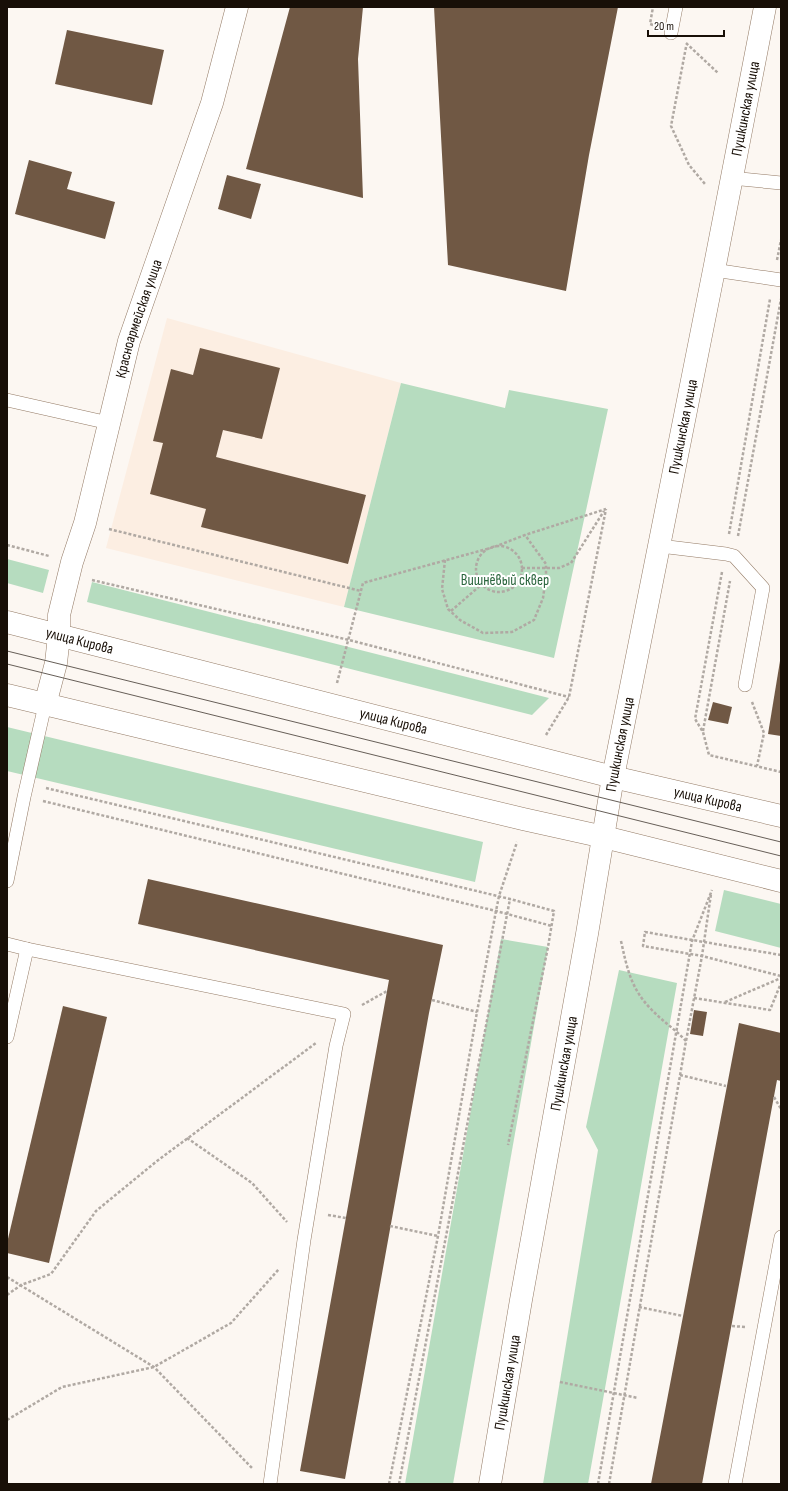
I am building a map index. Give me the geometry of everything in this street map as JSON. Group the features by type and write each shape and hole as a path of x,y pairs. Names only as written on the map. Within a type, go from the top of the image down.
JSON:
{"main road":[{"name":"Красноармейская улица","path":"45,705 56,664 59,636 59,615 72,562 85,523 129,341 212,103 237,7"},
{"name":"Пушкинская улица","path":"490,1484 562,1081 613,777 660,546 765,7"},
{"name":"улица Кирова","path":"7,622 613,777 781,816"},
{"path":"7,695 604,837 781,881"}],"lane":[{"path":"670,34 676,7"},
{"path":"731,178 781,183"},
{"path":"714,270 777,280"},
{"path":"7,400 109,423"},
{"path":"660,546 730,555 763,588 745,685"},
{"path":"7,881 45,705"},
{"path":"7,944 344,1014 336,1046 304,1240 270,1484"},
{"path":"7,1037 26,949"},
{"path":"735,1484 781,1237"}],"path":[{"path":"670,34 686,43 718,73"},
{"path":"686,43 671,126 689,165 726,207"},
{"path":"703,732 730,555 777,280 781,240"},
{"path":"781,297 730,555 695,719 703,732 709,755 781,772"},
{"path":"337,685 363,583 494,547 502,547 516,553 522,568 518,582 512,588 505,591 491,591 482,584 477,575 476,568 478,561 486,551 494,547 525,535 606,509"},
{"path":"522,568 559,568 571,563 606,509"},
{"path":"545,736 569,697 606,509"},
{"path":"85,523 361,591"},
{"path":"445,560 442,589 448,609 460,620 482,633 512,632 534,620 543,598 546,564 525,535"},
{"path":"7,545 72,562 86,578 349,640 569,697"},
{"path":"451,611 482,584"},
{"path":"745,685 764,733 758,766"},
{"path":"26,790 499,896 554,910 508,1145"},
{"path":"26,790 496,910 552,926"},
{"path":"389,1484 438,1236 496,910 499,896 517,841"},
{"path":"598,1484 692,941 712,890 702,956 609,1484"},
{"path":"399,1484 510,899"},
{"path":"781,955 645,932 643,946 702,956 781,977"},
{"path":"621,941 633,986 650,1009 676,1030 686,1041"},
{"path":"724,1003 781,977"},
{"path":"694,998 770,1010 781,982"},
{"path":"344,1014 387,991"},
{"path":"432,1000 477,1012"},
{"path":"7,1295 21,1285 51,1274 96,1211 157,1160 316,1042 336,1046"},
{"path":"680,1075 726,1086"},
{"path":"774,1097 781,1109"},
{"path":"7,1420 62,1387 154,1367 231,1323 304,1240 252,1183 187,1138"},
{"path":"390,1226 438,1236"},
{"path":"7,1277 154,1367 256,1473"},
{"path":"639,1308 683,1316"},
{"path":"560,1382 638,1398"}],"shaded area":[{"path":"167,318 401,383 344,607 106,548"}],"green space":[{"name":"Вишнёвый сквер","path":"401,383 505,408 509,390 608,409 554,658 344,607"},
{"path":"7,559 49,570 43,593 7,583"},
{"path":"92,582 549,698 532,715 87,602"},
{"path":"7,727 483,842 475,882 7,771"},
{"path":"724,890 781,904 781,948 715,931"},
{"path":"501,939 548,947 453,1484 405,1484"},
{"path":"619,970 677,983 588,1484 543,1484 598,1150 586,1127"}],"building":[{"path":"290,7 363,7 358,59 363,198 246,169"},
{"path":"434,7 618,7 589,155 566,291 448,265"},
{"path":"67,30 164,50 152,105 55,84"},
{"path":"29,160 72,172 67,189 115,202 105,239 15,214"},
{"path":"227,175 261,184 251,219 218,209"},
{"path":"200,348 280,368 262,439 223,430 216,457 366,495 348,564 201,527 206,509 150,494 163,443 153,441 171,369 193,375"},
{"path":"781,661 781,736 768,734"},
{"path":"713,702 732,707 728,724 708,720"},
{"path":"148,879 443,945 429,1013 345,1479 300,1471 389,980 138,924"},
{"path":"63,1006 107,1017 49,1263 7,1253 7,1243"},
{"path":"694,1010 707,1012 703,1036 690,1034"},
{"path":"739,1023 781,1033 781,1081 777,1080 702,1484 651,1484"}],"tram line":[{"path":"7,651 781,842"},
{"path":"7,664 781,856"}]}
